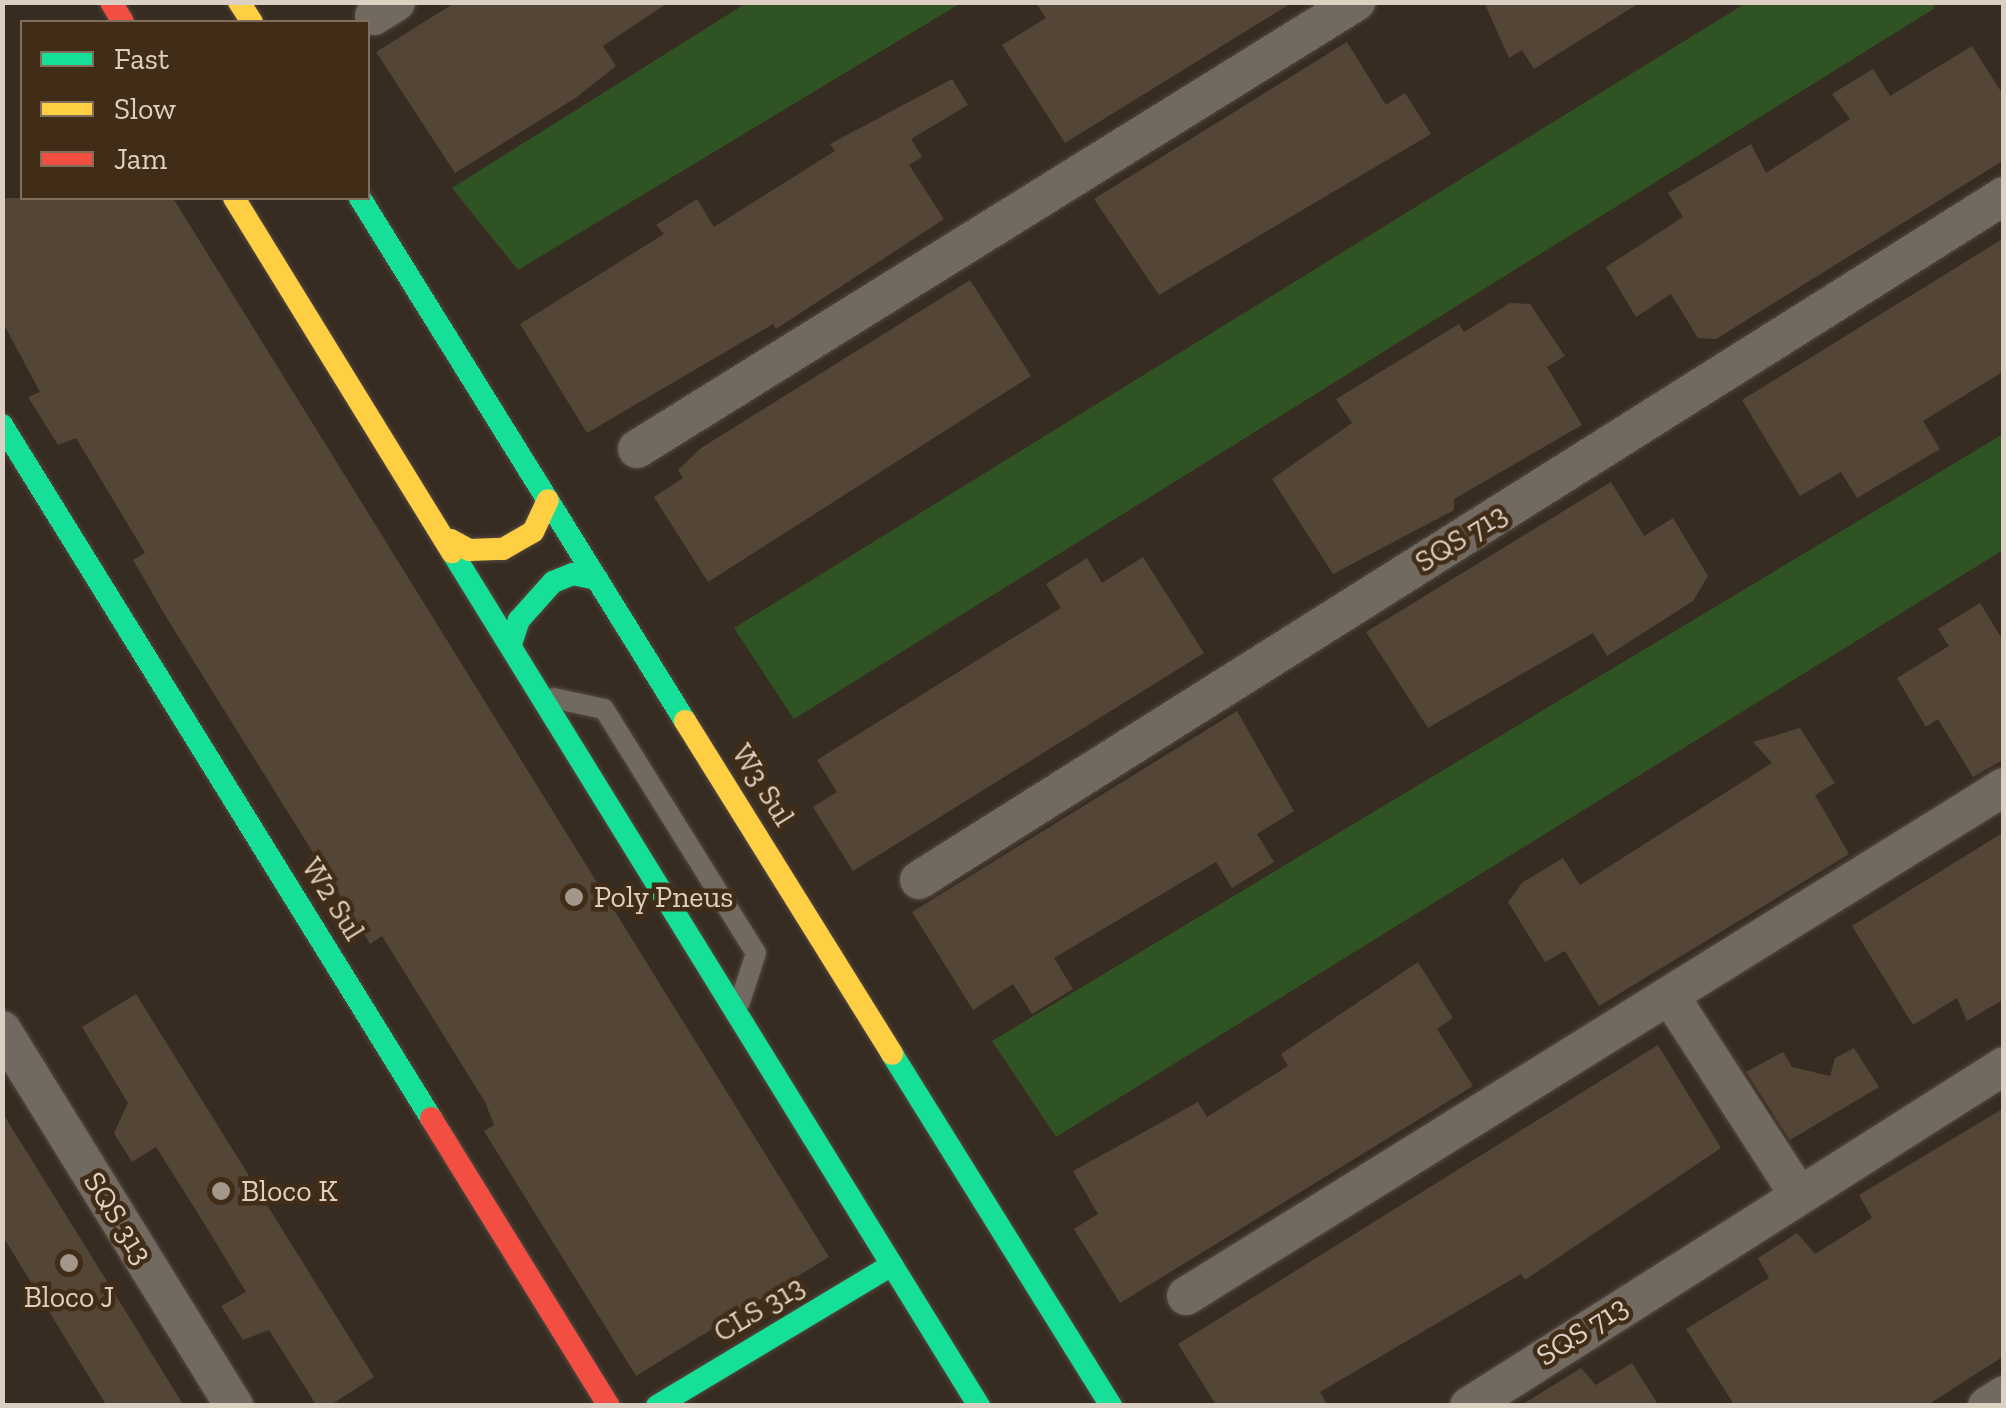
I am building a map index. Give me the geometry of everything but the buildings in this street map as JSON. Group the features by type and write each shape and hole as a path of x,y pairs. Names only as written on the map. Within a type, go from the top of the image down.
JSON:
{"main road":[{"path":"235,200 452,540 979,1406"},
{"name":"W3 Sul","path":"361,200 1111,1406"},
{"name":"W2 Sul","path":"2,426 609,1406"},
{"path":"452,540 469,550 503,549 533,532 548,500"},
{"path":"512,641 519,620 553,582 572,574 597,579"},
{"name":"CLS 313","path":"657,1406 892,1265"}],"street":[{"path":"637,449 1356,2"},
{"name":"SQS 713","path":"919,880 2004,196"},
{"path":"1186,1296 2004,787"},
{"path":"1670,996 1796,1192"},
{"name":"SQS 313","path":"2,1030 234,1406"},
{"name":"SQS 713","path":"1469,1406 1796,1192 2004,1066"},
{"path":"1987,1406 2004,1395"}],"lane":[{"path":"546,696 604,710 756,953 737,1012"}],"green space":[{"path":"748,2 961,3 518,270 452,188"},
{"path":"1746,3 1932,3 1935,8 794,719 734,628"},
{"path":"2003,434 2003,550 1056,1137 992,1041"}],"traffic: fast":[{"path":"361,200 685,721"},
{"path":"2,425 431,1118"},
{"path":"452,552 979,1406"},
{"path":"512,641 519,620 553,582 573,574 597,579"},
{"path":"892,1054 1111,1406"},
{"path":"657,1406 892,1265"}],"traffic: slow":[{"path":"239,2 251,20"},
{"path":"235,200 452,552"},
{"path":"451,540 469,550 503,549 533,532 548,500"},
{"path":"685,721 892,1054"}],"traffic: jam":[{"path":"111,2 122,20"},
{"path":"431,1118 609,1406"}],"place":[{"name":"Poly Pneus","path":"574,897"},
{"name":"Bloco K","path":"221,1191"},
{"name":"Bloco J","path":"69,1263"}]}
